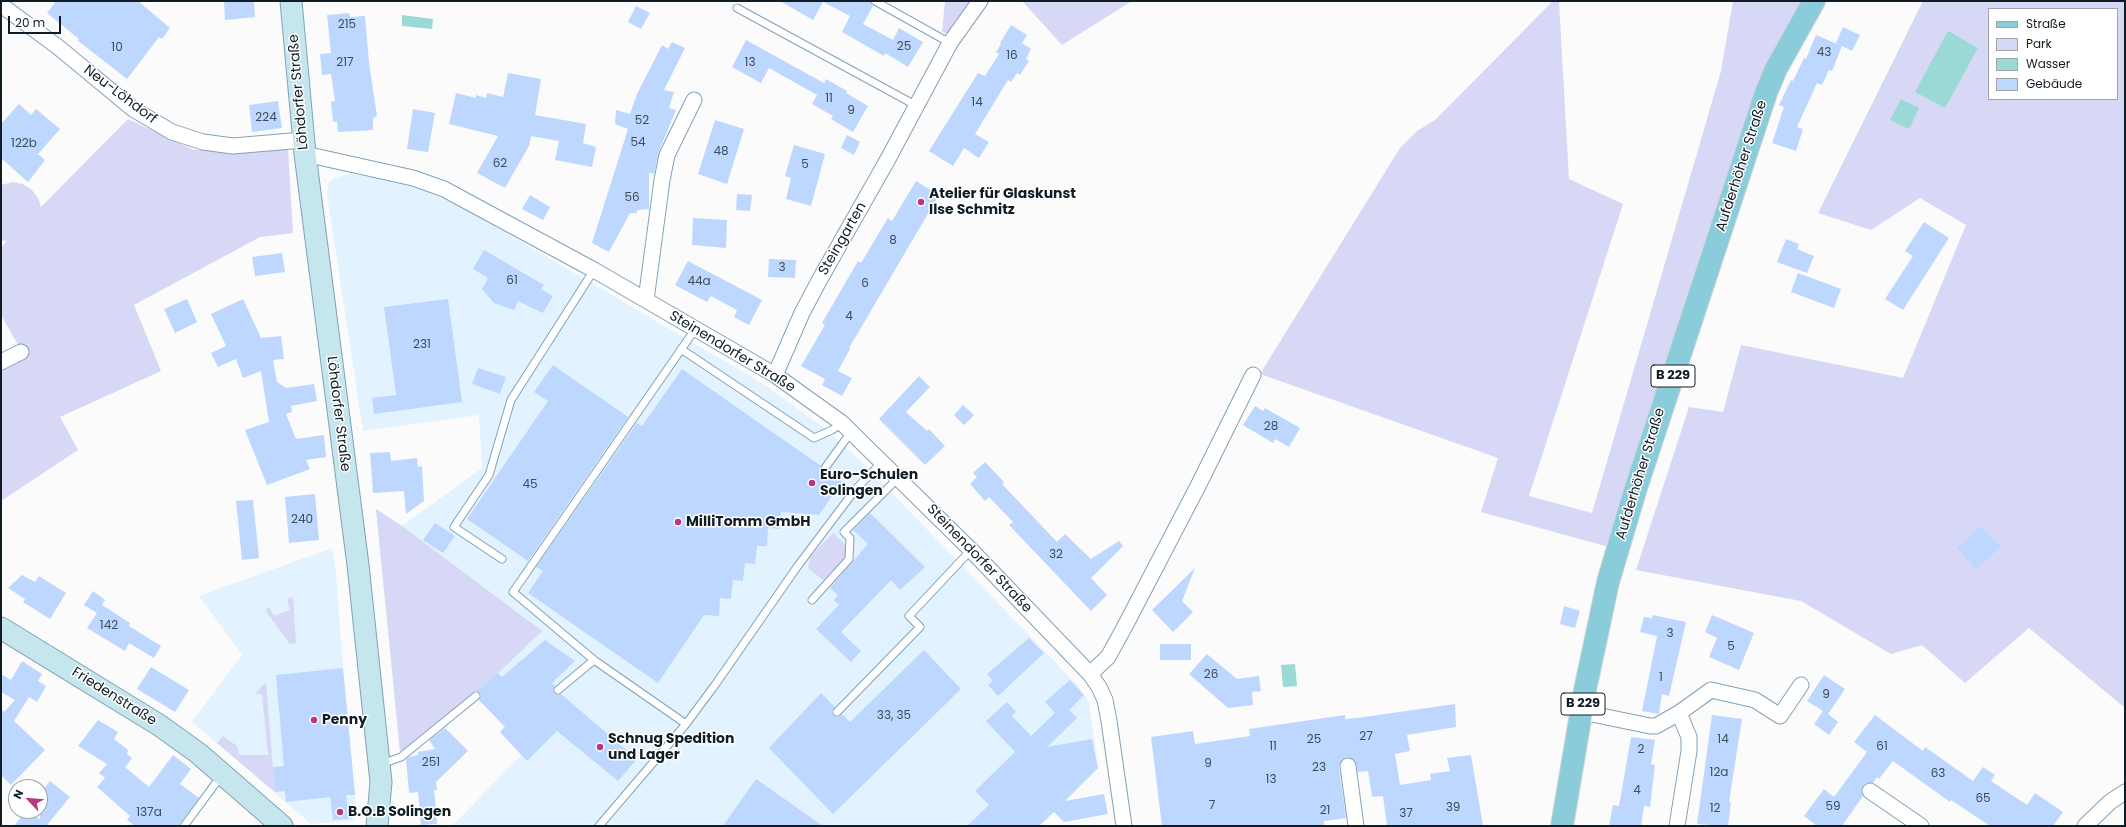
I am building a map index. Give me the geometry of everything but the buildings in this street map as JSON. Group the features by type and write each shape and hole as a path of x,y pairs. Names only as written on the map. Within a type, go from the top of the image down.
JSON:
{"main road":[{"name":"Löhdorfer Straße","path":"291,1 304,147 358,566 381,782 377,826"},
{"name":"Aufderhöher Straße","path":"1562,826 1585,690 1608,582 1638,480 1766,93 1776,69 1814,1"},
{"name":"Friedenstraße","path":"1,628 159,725 223,774 282,826"}],"street":[{"name":"Steingarten","path":"775,375 797,324 820,279 917,106 950,43 980,1"},
{"name":"Neu-Löhdorf","path":"1,5 58,47 133,109 172,132 203,142 233,146 304,147"},
{"path":"646,300 662,180 668,155 694,100"},
{"name":"Steinendorfer Straße","path":"304,147 413,178 444,189 594,270 696,328 775,375 847,428 971,550 1090,674 1099,687 1105,700 1124,826"},
{"path":"1,362 21,352"},
{"path":"1090,674 1108,657 1199,484 1253,375"},
{"path":"1582,712 1650,726 1662,724 1711,690 1755,700 1780,716 1802,685"},
{"path":"1677,826 1689,751 1689,736 1679,713"},
{"path":"1348,766 1356,826"},
{"path":"1870,791 1921,826"},
{"path":"2086,826 2110,802 2125,792"}],"lane":[{"path":"875,1 950,43"},
{"path":"737,8 917,106"},
{"path":"502,559 454,527 489,474 511,400 594,270"},
{"path":"686,724 594,660 513,592 696,328"},
{"path":"682,349 814,438 832,430 847,428"},
{"path":"825,468 847,428"},
{"path":"600,826 686,724 797,567 855,490 882,462"},
{"path":"812,600 849,559 850,538 844,532 898,478"},
{"path":"837,712 920,627 909,616 971,550"},
{"path":"558,690 594,660"},
{"path":"379,765 401,757 476,696"},
{"path":"184,826 223,774"}],"shaded area":[{"path":"350,174 383,179 424,190 469,211 765,385 823,427 865,465 1077,685 1089,702 1098,768 1039,826 452,826 521,755 500,732 505,726 473,694 400,752 376,509 402,526 482,468 479,415 363,431 327,194 329,182 334,178"},
{"path":"332,548 336,572 343,668 356,806 353,821 311,824 192,722 242,655 199,596"}],"green space":[{"path":"945,1 971,1 950,34 942,32"},
{"path":"1022,1 1132,1 1062,45"},
{"path":"1553,1 1559,1 1569,179 1623,204 1529,496 1592,513 1721,71 1733,1 1801,1 1609,547 1481,512 1498,458 1260,374 1400,148 1417,131 1435,120"},
{"path":"1923,1 2125,1 2125,708 2029,628 1965,683 1922,645 1891,654 1801,601 1636,570 1689,407 1723,412 1741,345 1903,378 1966,225 1920,198 1871,230 1818,213"},
{"path":"128,119 194,150 288,148 293,233 260,237 134,305 161,371 60,417 78,450 1,501 1,369 25,357 1,315 1,248 7,241 1,240 1,185 13,182 23,184 32,190 38,198 41,207"},
{"path":"376,509 402,526 542,631 498,673 400,752"},
{"path":"833,533 845,544 846,557 823,580 808,568 810,557"},
{"path":"293,597 296,643 290,644 265,610 269,607 274,616 290,610 287,599"},
{"path":"266,682 275,792 217,743 223,736 237,746 239,755 268,755 262,694 255,694"}],"water":[{"path":"402,15 433,19 432,29 402,26"},
{"path":"1948,31 1978,48 1945,108 1915,92"},
{"path":"1901,99 1919,108 1909,129 1890,120"},
{"path":"1295,664 1297,686 1283,687 1281,665"}],"place":[{"name":"Atelier für Glaskunst Ilse Schmitz","path":"921,202"},
{"name":"Euro-Schulen Solingen","path":"812,483"},
{"name":"MilliTomm GmbH","path":"678,522"},
{"name":"Penny","path":"314,720"},
{"name":"Schnug Spedition und Lager","path":"600,747"},
{"name":"B.O.B Solingen","path":"340,812"}]}
